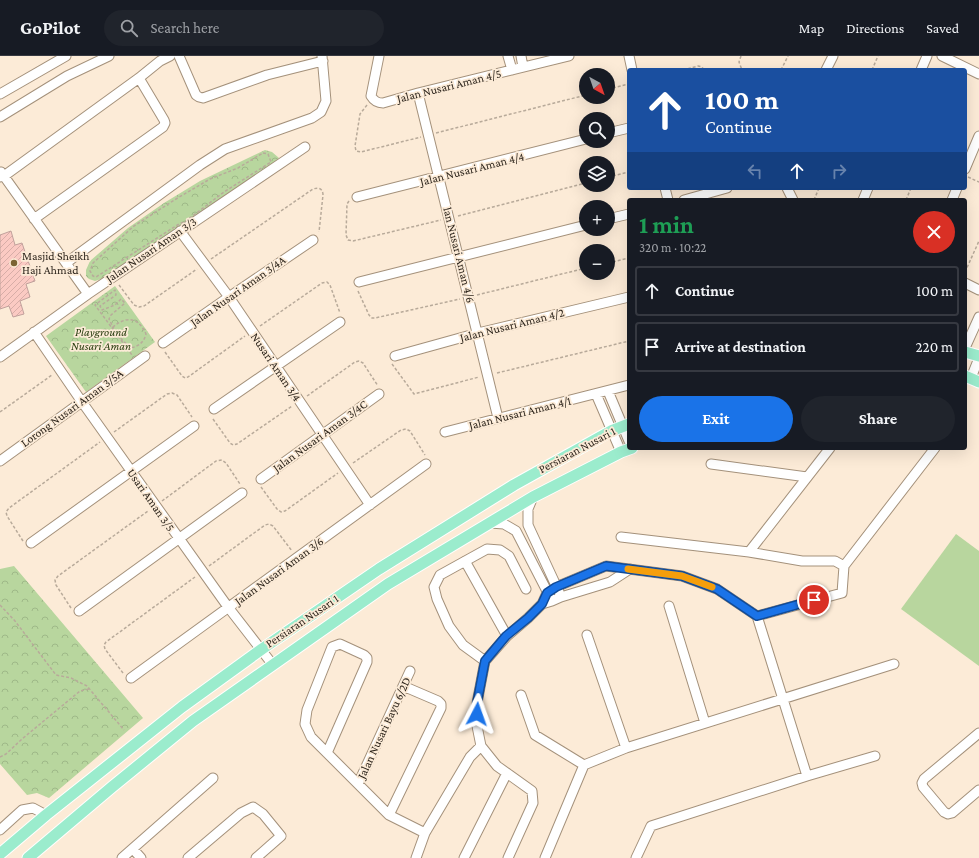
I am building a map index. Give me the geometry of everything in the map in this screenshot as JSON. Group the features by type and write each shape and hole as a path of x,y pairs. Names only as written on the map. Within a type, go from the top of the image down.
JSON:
{"main road":[{"path":"967,353 979,357"},
{"name":"Persiaran Nusari 1","path":"0,854 46,815 182,707 262,649 379,569 514,485 611,431 626,425"},
{"name":"Persiaran Nusari 1","path":"28,858 193,721 388,584 533,497 626,450"}],"street":[{"path":"0,94 66,56"},
{"path":"0,117 67,76 109,56"},
{"path":"88,294 1,174 160,61 170,56"},
{"path":"66,263 200,165 225,149 312,118 321,112 326,101 322,59 267,75 203,98 196,95 179,56"},
{"path":"374,100 371,96 371,92 379,56"},
{"path":"508,56 512,70"},
{"path":"521,56 523,67"},
{"name":"Jalan Nusari Aman 4/5","path":"374,100 378,103 383,103 569,56"},
{"path":"629,56 632,68"},
{"path":"827,68 833,56"},
{"path":"922,68 927,56"},
{"path":"942,56 967,68"},
{"path":"967,68 979,74"},
{"path":"34,220 163,127 165,123 164,120 138,78"},
{"name":"lan Nusari Aman 4/6","path":"418,93 498,418"},
{"path":"615,131 627,128"},
{"path":"967,164 979,136"},
{"name":"Jalan Nusari Aman 4/4","path":"357,197 579,141"},
{"name":"Jalan Nusari Aman 3/3","path":"0,357 113,277 180,227 305,146"},
{"path":"691,198 720,190"},
{"path":"615,218 627,215"},
{"name":"Nusari Aman 3/4","path":"180,227 204,264 229,296 370,504"},
{"path":"359,282 579,227"},
{"name":"Jalan Nusari Aman 3/4A","path":"163,343 229,296 313,240"},
{"path":"967,284 979,290"},
{"name":"Jalan Nusari Aman 4/2","path":"395,356 478,332 627,297"},
{"path":"967,344 979,317"},
{"path":"214,409 340,322"},
{"name":"Usari Aman 3/5","path":"34,332 228,607 274,664"},
{"name":"Lorong Nusari Aman 3/5A","path":"0,461 145,356"},
{"path":"972,379 979,357"},
{"path":"626,425 608,391 627,386"},
{"name":"Jalan Nusari Aman 4/1","path":"444,432 608,391"},
{"name":"Jalan Nusari Aman 3/4C","path":"261,479 379,394"},
{"path":"596,394 611,431 626,450"},
{"path":"31,543 194,426"},
{"path":"749,552 828,450"},
{"path":"757,616 842,593 844,566 933,450"},
{"name":"Jalan Nusari Aman 3/6","path":"131,678 426,464"},
{"path":"711,464 807,477"},
{"path":"79,611 242,493"},
{"path":"533,497 528,509 528,525 561,597"},
{"path":"490,523 504,524 516,531 552,602"},
{"path":"622,537 749,552 802,561 836,561 844,566"},
{"path":"485,661 463,645 449,626 437,599 434,587 440,575 487,548 500,550 509,556 526,589"},
{"path":"465,561 506,636"},
{"path":"508,858 533,803 532,791 497,766 482,746 477,726 477,703 485,661 506,636 542,604 547,593 556,587 606,566 682,576 717,589 757,616 807,776"},
{"path":"542,604 610,582 630,569"},
{"path":"669,606 705,723"},
{"path":"587,635 626,748"},
{"path":"327,753 367,658 364,655 340,644 336,644 332,647 307,710 305,724 311,737 327,753 389,815 425,833"},
{"path":"545,858 584,765 626,748 894,664"},
{"name":"Jalan Nusari Bayu 6/2D","path":"358,784 410,671"},
{"path":"389,815 441,708 441,704 438,701 403,686"},
{"path":"521,695 535,735 584,765"},
{"path":"979,733 924,779 922,783 923,787 944,812 948,814 952,813 979,790"},
{"path":"416,858 425,833 470,757 482,746"},
{"path":"636,858 651,826 874,756"},
{"path":"464,858 507,773"},
{"path":"122,858 212,778"},
{"path":"188,858 241,813 253,807 263,814 281,836 256,858"},
{"path":"0,830 22,810 33,808 46,815"},
{"path":"133,849 141,858"}],"path":[{"path":"741,56 739,62 741,68"},
{"path":"782,68 788,56"},
{"path":"873,68 878,56"},
{"path":"690,68 698,66 703,68"},
{"path":"615,87 627,84"},
{"path":"374,100 366,106 360,114 355,146 356,151 361,152 579,97"},
{"path":"263,153 268,154 271,162 224,192 180,227 96,277 93,276 90,271 93,263 116,242 134,226 149,218 155,212 210,179 238,168 263,153"},
{"path":"615,175 627,172"},
{"path":"967,176 979,182"},
{"path":"113,277 134,305 139,307 144,306 313,189 317,188 321,189 323,195 319,232 313,240"},
{"path":"967,268 979,241"},
{"path":"615,261 627,258"},
{"path":"163,343 163,349 182,376 185,378 188,377 252,331 322,283 326,282 330,285 341,315 342,319 340,322"},
{"path":"113,328 119,322 129,319 140,323 146,334 141,343 131,348 123,341 113,328 95,305 115,290 116,295 100,306 102,310 115,305 121,299 125,303 111,315 109,320 113,328 133,358"},
{"path":"395,356 391,360 392,364 414,394 627,341"},
{"path":"214,409 212,414 213,418 230,443 233,445 238,444 355,362 359,361 363,363 378,387 380,391 379,394"},
{"path":"0,412 60,369"},
{"path":"31,543 28,544 24,542 7,516 6,512 9,508 107,437 167,394 172,393 177,395 194,420 194,426"},
{"path":"261,479 260,485 276,509 280,512 285,511 401,430 406,429 410,431 427,456 428,460 426,464"},
{"path":"79,611 72,609 56,585 55,580 58,576 216,461 222,460 226,463 241,486 242,493"},
{"path":"131,678 125,676 105,649 104,646 106,642 265,525 269,524 273,526 297,558"},
{"path":"0,605 56,675 71,678 87,686 124,730"},
{"path":"0,757 6,754 80,691 89,689"}],"green space":[{"path":"265,150 272,152 279,158 270,166 101,279 95,281 86,276 86,270 90,261 128,228 164,203 200,181"},
{"name":"Playground Nusari Aman","path":"115,286 155,342 86,392 46,336"},
{"path":"956,534 979,551 979,666 901,609"},
{"path":"14,566 143,718 49,798 37,793 27,795 0,764 0,569"}],"building":[{"name":"Masjid Sheikh Haji Ahmad","path":"11,231 15,245 22,243 35,281 26,284 30,297 20,301 24,314 13,317 9,306 0,309 0,235"}],"slow traffic":[{"path":"628,569 682,576 712,587"}],"place":[{"name":"Masjid Sheikh Haji Ahmad","path":"14,263"}],"route":[{"path":"477,714 477,703 485,661 506,636 542,604 547,593 556,587 606,566 682,576 717,589 757,616 814,600"}]}
